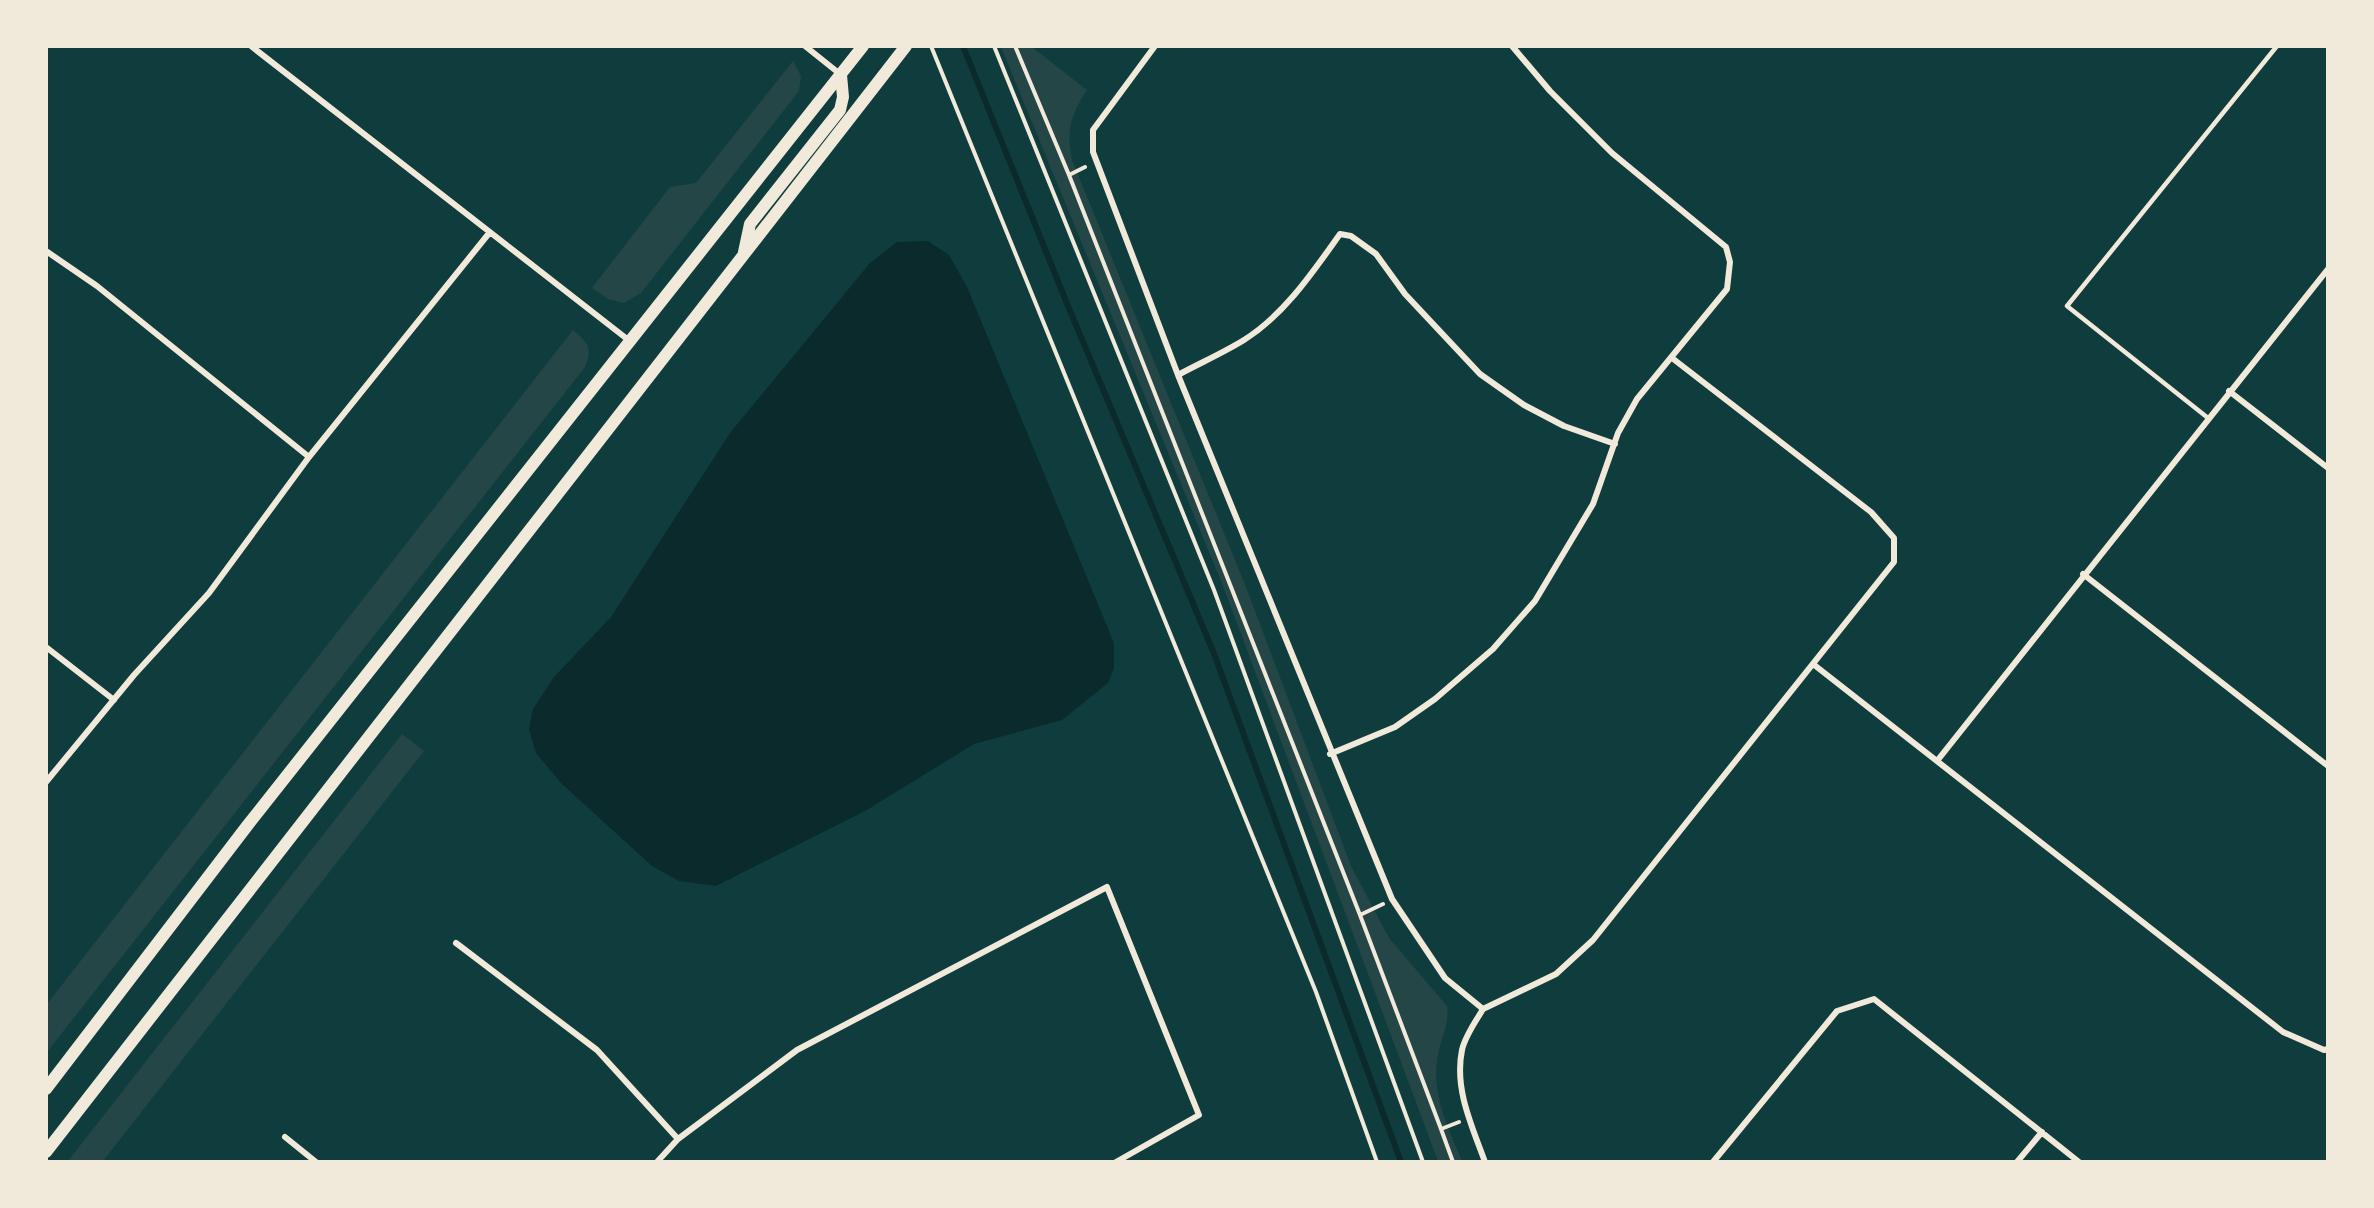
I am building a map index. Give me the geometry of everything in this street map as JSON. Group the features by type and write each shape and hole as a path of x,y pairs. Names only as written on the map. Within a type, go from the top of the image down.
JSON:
{"main road":[{"path":"46,1089 247,826 631,343 862,46"},
{"path":"46,1152 906,46"},
{"path":"743,256 750,225 840,110 843,97 841,75"}],"street":[{"path":"251,46 631,343"},
{"path":"805,46 841,75"},
{"path":"1155,46 1093,130 1093,152 1096,162 1178,375 1330,754 1392,899 1445,978 1483,1009"},
{"path":"1330,754 1395,727 1435,699 1493,650 1535,601 1593,504 1615,444 1637,399 1727,290 1730,262 1726,247 1612,153 1550,91 1512,46"},
{"path":"46,782 134,675 209,593 309,458 490,232"},
{"path":"1178,375 1245,339 1283,306 1311,275 1340,234 1351,236 1376,254 1405,294 1479,374 1524,405 1564,426 1615,444"},
{"path":"46,251 97,286 309,458"},
{"path":"1937,761 2083,574 2328,269"},
{"path":"1485,1161 1469,1118 1460,1083 1462,1048 1483,1009 1556,974 1593,940 1894,561 1894,538 1871,512 1672,358"},
{"path":"2229,391 2328,468"},
{"path":"2083,574 2328,766"},
{"path":"46,647 114,700"},
{"path":"1813,664 2283,1032 2326,1050"},
{"path":"657,1161 678,1139 797,1050 1107,887 1199,1115 1116,1161"},
{"path":"456,943 597,1050 678,1139"},
{"path":"1713,1161 1837,1011 1874,999 2079,1161"},
{"path":"2018,1161 2042,1132"},
{"path":"285,1137 316,1161"}],"lane":[{"path":"2208,418 2067,306 2277,46"}],"path":[{"path":"931,46 1316,992 1377,1161"},
{"path":"994,46 1214,590 1422,1161"},
{"path":"1015,46 1069,175 1360,915 1453,1161"},
{"path":"1069,175 1096,162"},
{"path":"1360,915 1392,899"},
{"path":"1440,1130 1469,1118"}],"shaded area":[{"path":"1001,47 1032,47 1087,90 1071,123 1072,160 1246,587 1351,866 1389,938 1447,1006 1446,1027 1437,1061 1437,1087 1443,1112 1462,1161 1438,1161 1223,586"},
{"path":"793,61 801,76 799,91 641,293 624,303 608,299 592,288 670,187 696,183"},
{"path":"928,241 949,255 967,287 1114,643 1114,668 1108,683 1062,720 974,744 865,811 716,886 679,881 652,866 561,783 536,753 529,729 533,709 554,677 611,617 730,433 870,263 897,242"},
{"path":"573,330 588,346 589,355 585,367 47,1052 47,1004"},
{"path":"402,734 424,751 103,1161 68,1161"}],"waterway":[{"path":"963,46 1068,306 1213,651 1401,1162"}]}
